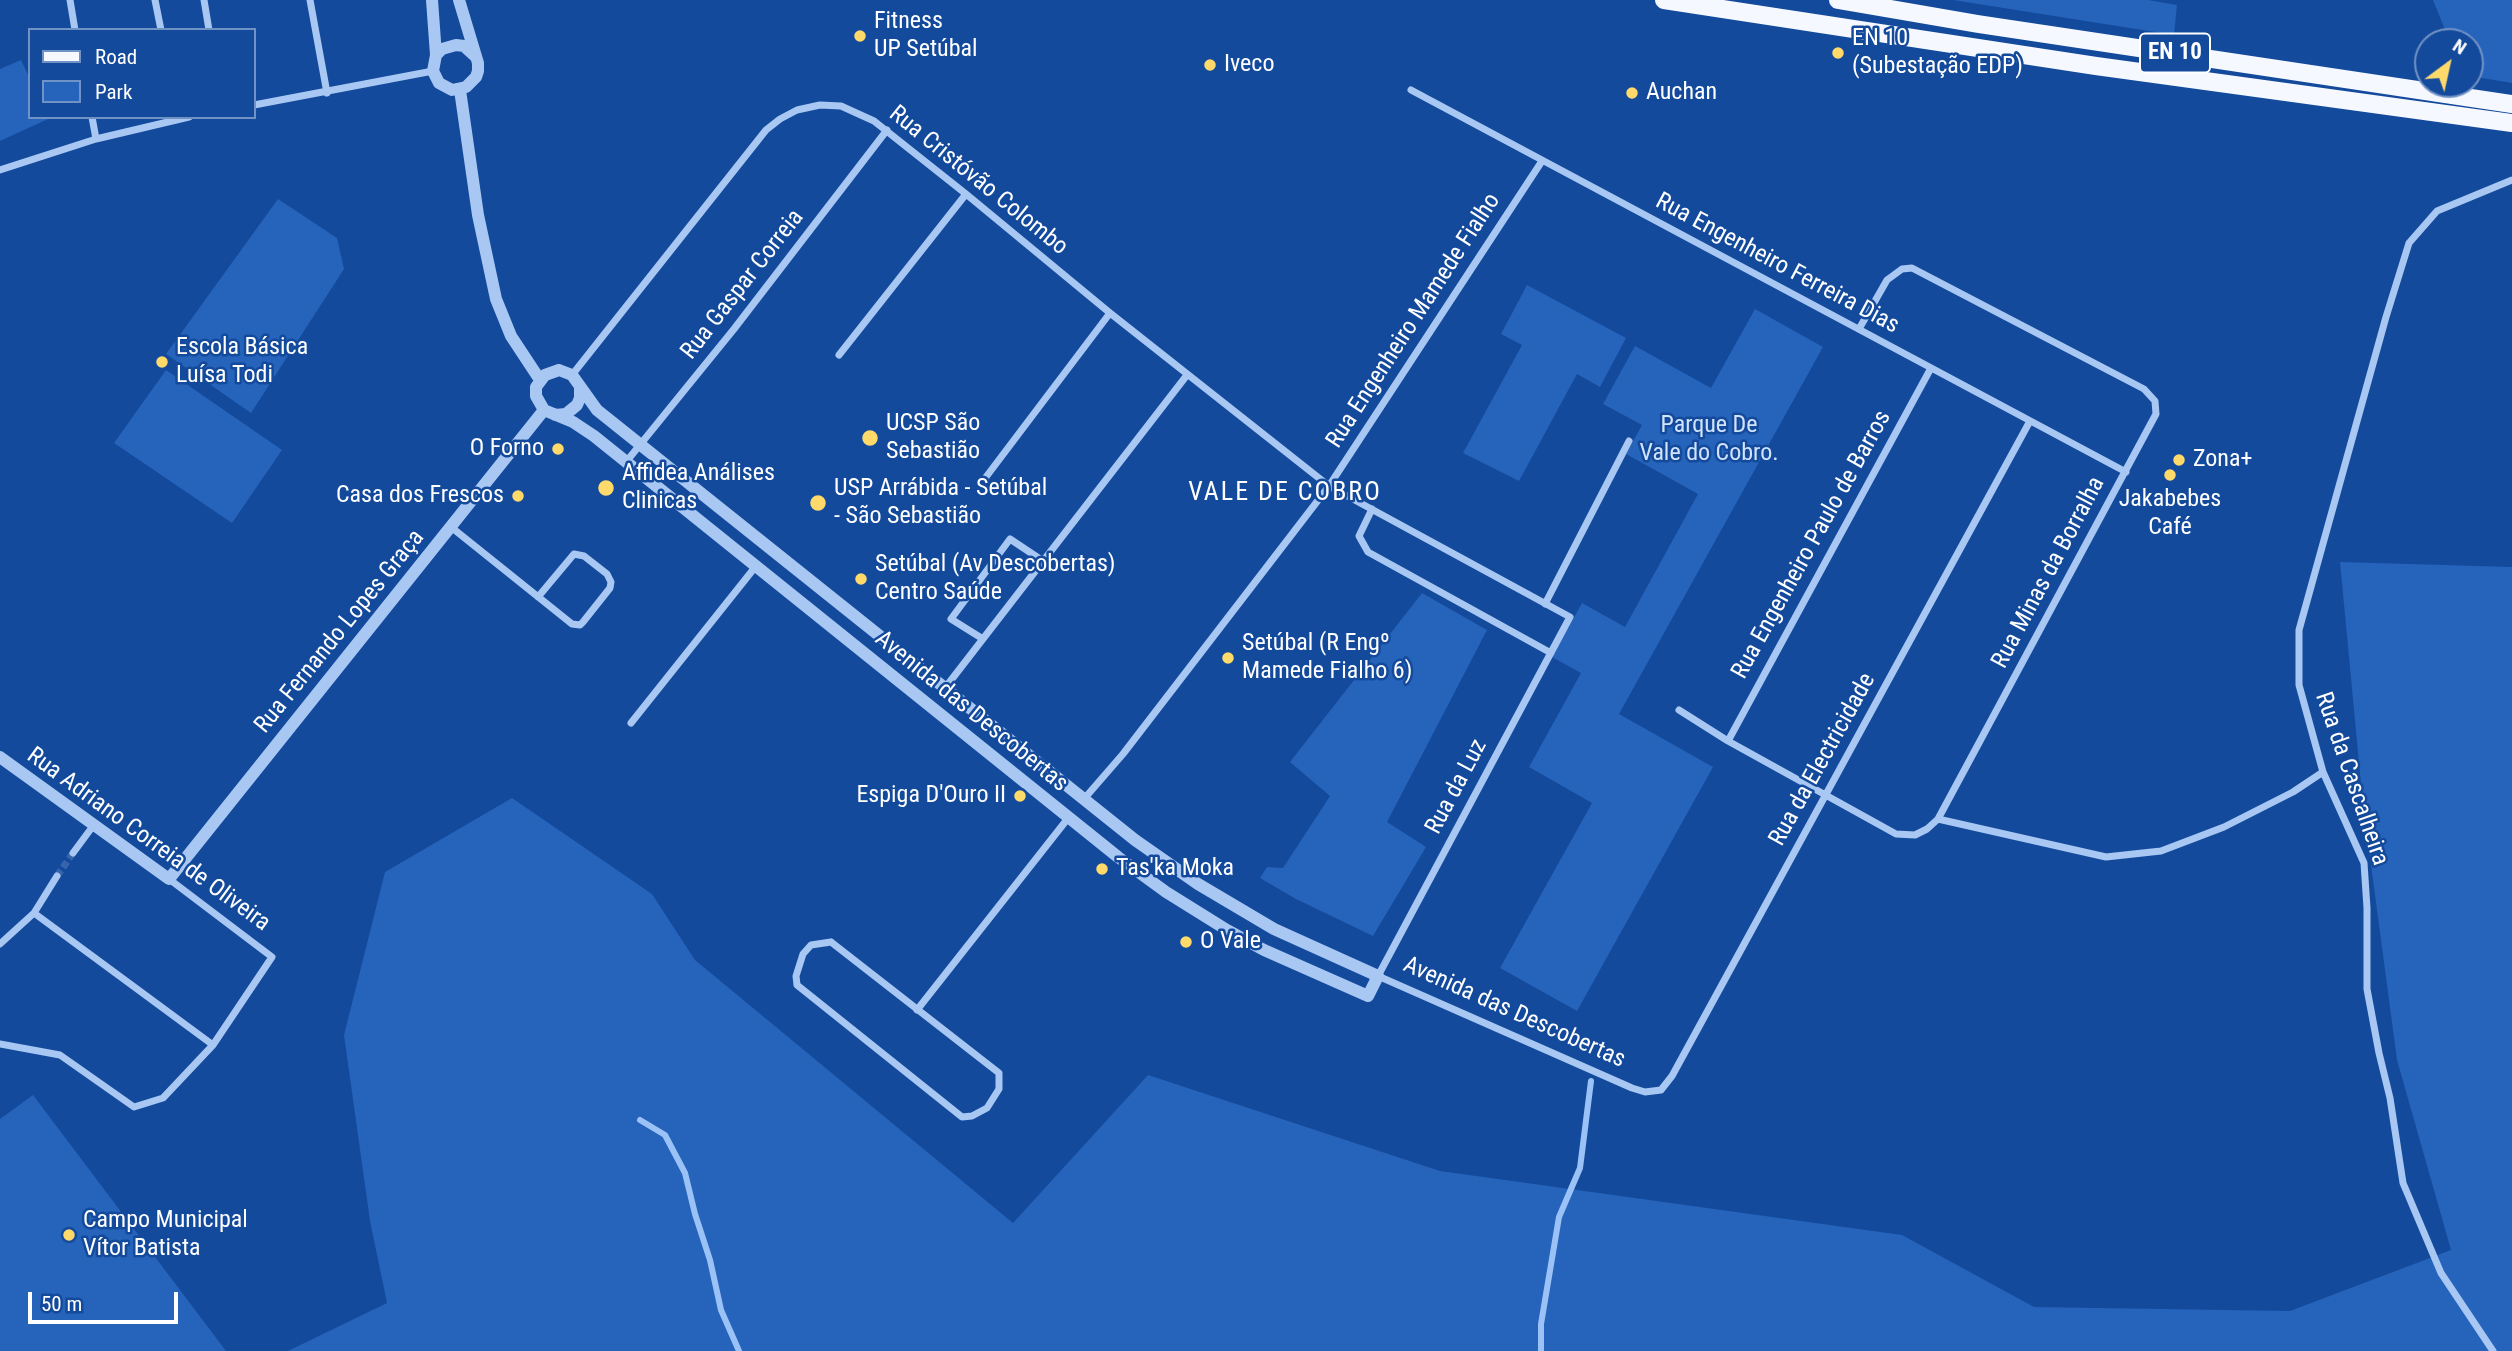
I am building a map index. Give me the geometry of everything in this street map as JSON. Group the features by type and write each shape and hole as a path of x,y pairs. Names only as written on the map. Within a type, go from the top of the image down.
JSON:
{"main road":[{"name":"EN 10","path":"1664,0 2096,66 2512,123"},
{"name":"EN 10","path":"1838,0 1978,24 2512,104"}],"street":[{"path":"69,0 75,28"},
{"path":"155,0 161,28"},
{"path":"204,0 209,28"},
{"path":"310,0 327,93"},
{"path":"432,0 436,55 433,71 439,83 460,90 476,77 478,63 459,0"},
{"path":"436,55 442,49 456,45 464,46 475,56"},
{"path":"256,105 433,71"},
{"path":"460,90 478,215 496,299 511,336 540,380"},
{"name":"Rua Engenheiro Ferreira Dias","path":"1411,90 2126,472"},
{"name":"Rua Cristóvão Colombo","path":"576,379 766,130 780,118 797,110 820,105 841,106 858,112 887,130 1110,313 1329,486 1570,617"},
{"path":"92,119 96,139"},
{"path":"0,170 96,139 174,119"},
{"name":"Rua Gaspar Correia","path":"626,462 734,329 887,130"},
{"name":"Rua Engenheiro Mamede Fialho","path":"1084,799 1123,754 1329,486 1542,161"},
{"name":"Rua da Cascalheira","path":"2493,1351 2441,1273 2403,1183 2390,1098 2367,989 2364,863 2323,772 2299,685 2299,630 2409,243 2437,211 2510,180"},
{"path":"839,355 966,194"},
{"name":"Rua Minas da Borralha","path":"1859,329 1887,280 1902,269 1912,268 2144,389 2155,401 2156,414 2126,472 1938,819"},
{"path":"986,477 1110,313"},
{"name":"Rua Engenheiro Paulo de Barros","path":"1728,741 1931,368"},
{"path":"559,370 576,379 581,391 577,405 566,414 548,412 536,396 540,380 551,371 559,370"},
{"path":"945,688 1187,374"},
{"name":"Avenida das Descobertas","path":"576,379 597,410 1146,848 1275,929 1632,1088"},
{"name":"Avenida das Descobertas","path":"548,412 573,422 626,462 1118,857 1166,892 1264,950 1368,996 1378,976"},
{"name":"Rua Fernando Lopes Graça","path":"169,879 451,527 548,412"},
{"name":"Rua da Electricidade","path":"1632,1088 1645,1092 1661,1090 1672,1076 2030,421"},
{"path":"1545,604 1629,441"},
{"path":"1372,509 1359,536 1368,552 1551,653"},
{"path":"451,527 570,623 580,625 610,588 611,582 607,574 584,556 574,554 538,597"},
{"path":"983,639 951,619 1010,540 1043,561"},
{"path":"631,723 756,566"},
{"name":"Rua da Luz","path":"1378,976 1570,617"},
{"path":"1679,710 1728,741 1896,834 1915,835 1927,830 1938,819 2106,857 2161,850 2224,827 2293,792 2323,772"},
{"name":"Rua Adriano Correia de Oliveira","path":"0,757 272,957 213,1045"},
{"path":"918,1010 1084,799"},
{"path":"73,853 93,825"},
{"path":"0,944 34,913 57,876"},
{"path":"1,1045 60,1055 134,1107 163,1098 213,1045 34,913"},
{"path":"831,942 918,1010 999,1073 996,1096 979,1114 962,1116 797,985 796,976 803,954 811,946 831,942"}],"green space":[{"path":"1953,0 2148,0 2177,5 2174,35"},
{"path":"2433,0 2512,0 2512,83 2484,78 2484,28 2444,28"},
{"path":"21,60 28,75 28,119 48,119 0,141 0,69"},
{"path":"278,199 337,238 344,269 251,413 166,354"},
{"path":"1527,285 1626,338 1600,387 1577,374 1519,481 1463,453 1522,345 1501,334"},
{"name":"Parque De Vale do Cobro.","path":"1755,309 1823,347 1619,714 1713,767 1577,1011 1500,968 1592,803 1529,767 1581,673 1552,657 1582,603 1625,627 1698,494 1626,454 1642,425 1603,404 1635,346 1711,388"},
{"path":"166,370 282,450 232,523 114,443"},
{"path":"2340,562 2512,567 2512,1351 288,1351 387,1303 370,1221 344,1035 385,872 512,798 652,894 695,960 1013,1223 1148,1075 1440,1171 1902,1235 2034,1307 2290,1311 2451,1250 2397,1060 2363,805"},
{"path":"1422,593 1487,630 1387,822 1426,847 1373,936 1296,899 1260,878 1267,867 1283,868 1330,796 1290,762"},
{"name":"Campo Municipal Vítor Batista","path":"33,1095 226,1351 0,1351 0,1119"}],"waterway":[{"path":"1541,1351 1541,1324 1559,1217 1580,1168 1591,1081"},
{"path":"640,1120 665,1135 685,1173 721,1310 739,1351"}],"tunnel":[{"path":"57,876 73,853"}],"place":[{"name":"Fitness UP Setúbal","path":"860,36"},
{"name":"EN 10 (Subestação EDP)","path":"1838,53"},
{"name":"Iveco","path":"1210,65"},
{"name":"Auchan","path":"1632,93"},
{"name":"Escola Básica Luísa Todi","path":"162,362"},
{"name":"UCSP São Sebastião","path":"870,438"},
{"name":"O Forno","path":"558,449"},
{"name":"Zona+","path":"2179,460"},
{"name":"Jakabebes Café","path":"2170,475"},
{"name":"Affidea Análises Clinicas","path":"606,488"},
{"name":"Casa dos Frescos","path":"518,496"},
{"name":"USP Arrábida - Setúbal - São Sebastião","path":"818,503"},
{"name":"Setúbal (Av Descobertas) Centro Saúde","path":"861,579"},
{"name":"Setúbal (R Engº Mamede Fialho 6)","path":"1228,658"},
{"name":"Espiga D'Ouro II","path":"1020,796"},
{"name":"Tas'ka Moka","path":"1102,869"},
{"name":"O Vale","path":"1186,942"},
{"name":"Campo Municipal Vítor Batista","path":"69,1235"}],"district":[{"name":"VALE DE COBRO","path":"1285,493"}]}
